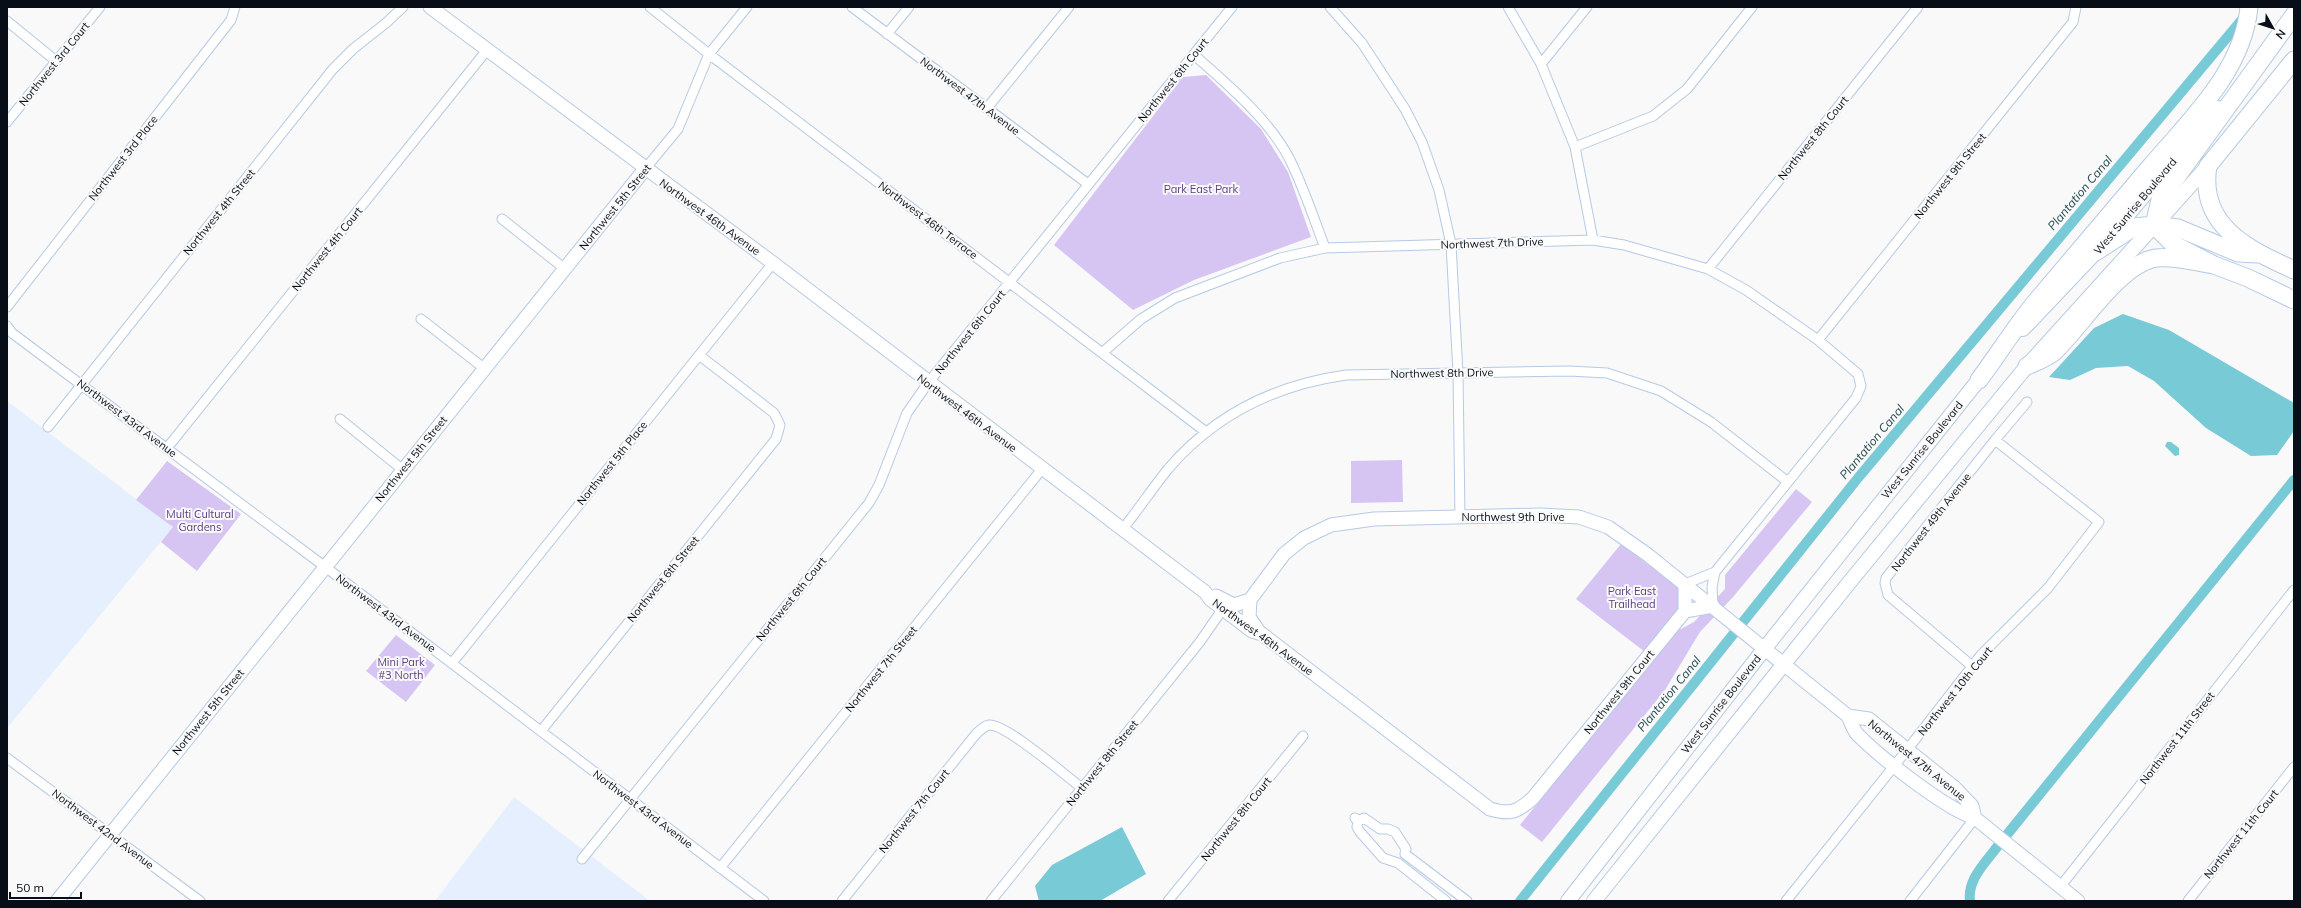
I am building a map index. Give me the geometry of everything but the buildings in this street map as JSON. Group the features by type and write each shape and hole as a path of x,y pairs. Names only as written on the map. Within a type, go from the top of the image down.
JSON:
{"highway":[{"path":"1979,380 2037,300 2197,111 2228,69 2246,33 2249,7"},
{"name":"West Sunrise Boulevard","path":"2270,46 2294,15"},
{"path":"2154,225 2160,200 2270,46"},
{"path":"2294,60 2208,166 2206,178 2208,197 2215,216 2226,230 2258,254 2294,270"},
{"path":"2154,225 2173,244 2214,265 2248,278 2294,300"},
{"path":"2097,251 2119,235 2134,227 2154,225 2178,228 2238,253 2258,254"},
{"path":"2027,366 2053,353 2118,281 2140,264 2155,258 2172,258 2214,265"}],"main road":[{"name":"West Sunrise Boulevard","path":"1568,901 1765,648 1979,380 2021,331 2097,251 2270,46"},
{"path":"1594,901 2027,366 2208,166"}],"street":[{"name":"Northwest 3rd Court","path":"7,122 100,7"},
{"name":"Northwest 3rd Place","path":"7,307 232,20 235,7"},
{"name":"Northwest 4th Street","path":"48,427 333,69 353,49 386,23 403,7"},
{"name":"Northwest 46th Avenue","path":"430,7 645,169 773,263 928,383 1220,603 1252,631 1262,634 1490,809 1506,813"},
{"name":"Northwest 46th Terrace","path":"650,7 708,54 1206,432"},
{"name":"Northwest 5th Street","path":"57,901 324,566 678,129 708,54 747,7"},
{"name":"Northwest 47th Avenue","path":"852,7 1088,184"},
{"path":"887,34 909,7"},
{"path":"987,108 1069,7"},
{"name":"Northwest 6th Court","path":"582,859 868,503 879,486 907,413 928,383 1232,7"},
{"path":"1330,7 1362,43 1384,75 1422,142 1439,190 1451,244 1458,373 1460,517"},
{"path":"1508,7 1541,64 1576,147 1594,240"},
{"path":"1541,64 1587,7"},
{"path":"1576,147 1653,116 1686,89 1752,7"},
{"name":"Northwest 8th Court","path":"1708,269 1918,7"},
{"name":"Northwest 9th Street","path":"1818,340 2074,22 2076,8"},
{"path":"7,21 56,62"},
{"name":"Northwest 4th Court","path":"167,448 487,50"},
{"path":"1194,54 1235,91 1262,121 1290,159 1309,203 1325,248"},
{"path":"502,219 565,269"},
{"name":"Northwest 7th Drive","path":"1102,353 1141,319 1175,298 1280,258 1325,248 1594,240 1624,245 1708,269 1746,290 1818,340 1858,374 1861,386 1856,398 1788,482"},
{"name":"Northwest 5th Place","path":"452,663 773,263"},
{"path":"421,319 485,369"},
{"name":"Northwest 43rd Avenue","path":"7,326 12,333 324,566 764,901"},
{"name":"Northwest 6th Street","path":"541,731 776,440 780,425 774,413 699,355"},
{"name":"Northwest 8th Drive","path":"1122,530 1168,469 1206,432 1235,412 1273,392 1312,380 1346,375 1569,371 1607,373 1661,391 1711,422 1788,482"},
{"name":"Northwest 49th Avenue","path":"1972,666 1888,595 1885,583 1886,578 1995,440 2028,402"},
{"path":"340,419 403,470"},
{"name":"Northwest 10th Court","path":"1786,901 1908,750 1981,655 2048,588 2099,522 1995,440"},
{"name":"Northwest 7th Street","path":"720,868 1042,469"},
{"path":"1715,572 1685,584 1685,611 1715,607 1712,587 1715,572 1788,482"},
{"name":"Northwest 9th Drive","path":"1250,600 1284,554 1304,538 1332,525 1374,519 1540,515 1579,517 1608,527 1715,607 1765,648"},
{"name":"Northwest 11th Street","path":"2060,887 2294,590"},
{"path":"1220,603 1234,605 1250,600 1249,617 1262,634"},
{"name":"Northwest 8th Street","path":"991,901 1212,625 1220,613 1220,603"},
{"name":"Northwest 9th Court","path":"1506,813 1521,808 1533,798 1685,611"},
{"path":"1212,625 1224,618 1238,620"},
{"name":"Northwest 47th Avenue","path":"1765,648 1848,716 1856,734 1895,766 1963,815 1975,818 2078,901"},
{"name":"Northwest 47th Avenue","path":"1848,716 1869,719 1908,750 1954,787 1972,806 1975,818"},
{"name":"Northwest 7th Court","path":"842,901 976,734 990,725 1006,730 1082,788"},
{"name":"Northwest 8th Court","path":"1168,901 1303,736"},
{"name":"Northwest 42nd Avenue","path":"7,758 200,901"},
{"name":"Northwest 11th Court","path":"2188,901 2294,767"},
{"path":"1446,901 1398,864 1383,858 1358,827 1356,819 1364,818 1380,829 1388,829 1395,832 1406,849 1406,854 1467,901"},
{"path":"1910,901 1975,818"},
{"path":"1369,842 1380,829"}],"shaded area":[{"path":"7,401 173,527 7,728"},
{"path":"514,797 650,901 435,901"}],"green space":[{"name":"Park East Park","path":"1206,75 1261,129 1288,172 1311,237 1194,280 1133,310 1054,245 1183,77"},
{"path":"1402,460 1403,502 1351,503 1351,461"},
{"name":"Multi Cultural Gardens","path":"167,461 241,514 197,571 161,542 173,527 136,500"},
{"path":"1796,489 1812,502 1733,597 1700,632 1665,690 1542,842 1520,825 1677,631 1694,622 1725,589 1725,575"},
{"name":"Park East Trailhead","path":"1621,544 1667,579 1676,577 1682,596 1681,607 1645,652 1576,599"},
{"name":"Mini Park #3 North","path":"396,635 435,665 406,702 366,671"}],"water":[{"path":"2123,314 2169,330 2294,403 2294,431 2277,455 2251,456 2206,428 2154,381 2128,366 2096,368 2070,380 2049,377 2094,328"},
{"path":"2167,442 2171,442 2179,448 2179,455 2175,456 2165,446"},
{"path":"1122,827 1146,874 1100,901 1039,901 1035,886 1052,865"}],"waterway":[{"name":"Plantation Canal","path":"1520,901 1858,478 2245,16"},
{"path":"1970,901 1971,886 1982,866 2294,480"}]}
